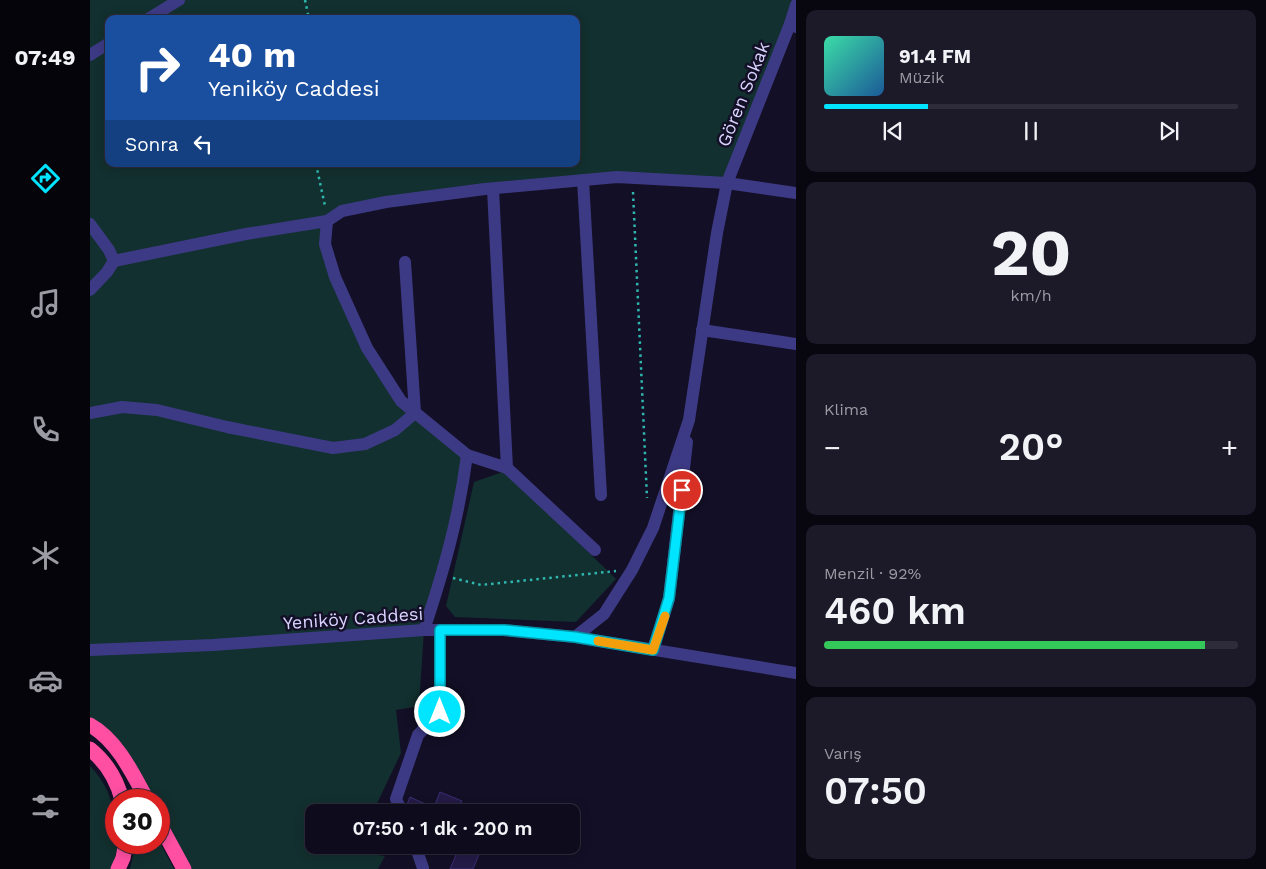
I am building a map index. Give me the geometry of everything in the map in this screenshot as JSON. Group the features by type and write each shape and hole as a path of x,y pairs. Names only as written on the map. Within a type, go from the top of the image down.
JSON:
{"highway":[{"path":"90,725 116,748 141,789"},
{"path":"90,750 107,767 119,789"},
{"path":"170,843 184,869"},
{"path":"118,869 124,854"}],"street":[{"path":"155,15 179,0"},
{"name":"Gören Sokak","path":"689,420 717,233 727,183 793,26 796,5"},
{"path":"90,54 105,45"},
{"path":"90,290 107,272 114,261 246,234 328,221 342,211 386,202 618,177 727,183 796,193"},
{"path":"583,180 601,495"},
{"path":"493,189 507,468"},
{"path":"328,221 325,244 335,276 367,348 400,401 467,455 507,468 595,550"},
{"path":"90,224 109,250 114,261"},
{"path":"405,262 415,413"},
{"path":"702,330 796,344"},
{"path":"90,413 122,407 157,410 227,427 333,448 365,444 395,430 415,413"},
{"path":"575,637 604,614 632,570 653,528 689,420"},
{"path":"653,650 669,598 689,420"},
{"path":"424,630 442,575 461,501 467,455"},
{"name":"Yeniköy Caddesi","path":"90,650 213,645 424,630 504,630 575,637 796,673"},
{"path":"398,804 396,799 418,735 440,712 440,630"},
{"path":"419,854 425,869"}],"path":[{"path":"305,0 308,15"},
{"path":"317,167 328,221"},
{"path":"632,178 647,507"},
{"path":"442,575 481,585 623,570"}],"green space":[{"path":"90,0 796,0 727,183 617,177 386,202 327,221 335,277 401,401 467,455 424,630 419,706 396,710 401,753 377,804 305,804 305,854 370,854 385,856 378,869 184,869 170,843 170,789 139,789 90,725"},
{"path":"505,471 616,579 576,622 455,617 446,606 474,482"},
{"path":"90,766 106,789 105,854 116,854 112,869 90,869"},
{"path":"133,854 166,854 174,869 130,869"}],"building":[{"path":"440,792 462,801 461,804 435,804"},
{"path":"410,797 425,804 407,804"},
{"path":"454,854 479,854 473,869 450,869 456,855"}],"slow traffic":[{"path":"598,641 653,650 665,616"}],"route":[{"path":"440,712 440,630 504,630 575,637 653,650 661,630 669,598 682,490"}]}
